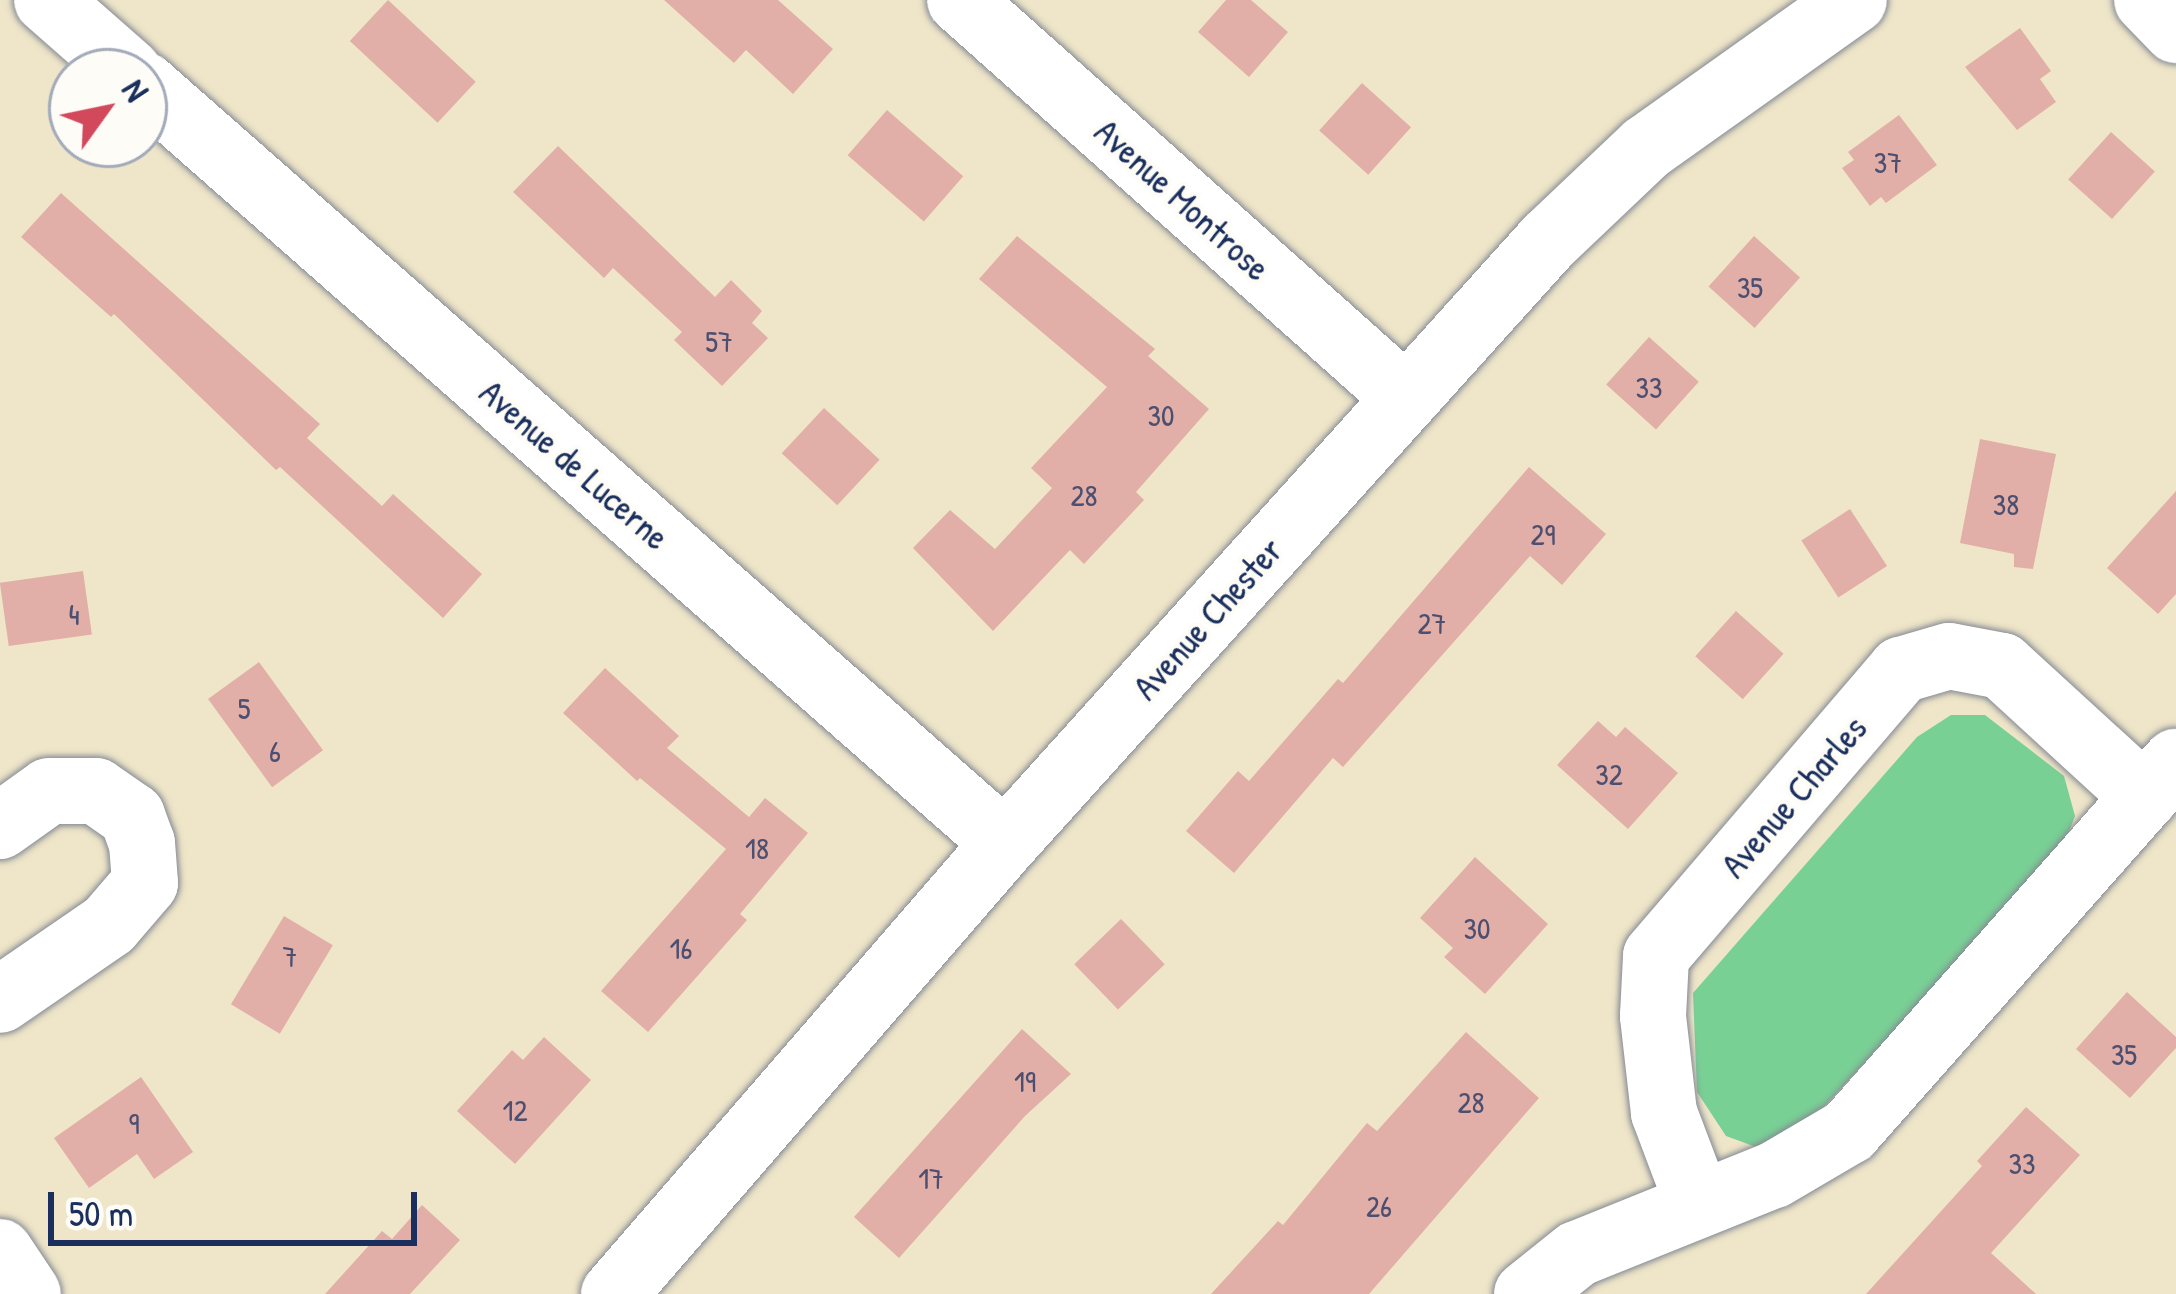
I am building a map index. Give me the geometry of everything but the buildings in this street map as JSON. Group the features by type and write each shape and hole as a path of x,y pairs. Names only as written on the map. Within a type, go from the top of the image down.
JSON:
{"street":[{"path":"47,0 102,48"},
{"name":"Avenue Montrose","path":"960,0 1405,397"},
{"name":"Avenue Chester","path":"614,1294 1005,842 1548,241 1786,19 1854,0"},
{"path":"2147,0 2176,30"},
{"name":"Avenue de Lucerne","path":"168,106 1005,842"},
{"name":"Avenue Charles","path":"1527,1294 1577,1254 1774,1175 1849,1131 2160,780 2002,666 1948,656 1901,670 1656,956 1653,1016 1664,1113 1698,1203"},
{"path":"0,826 49,791 96,791 133,816 142,843 145,883 109,925 0,1000"},
{"path":"0,1252 28,1294"}],"green space":[{"path":"1951,715 1985,715 2064,776 2075,816 2061,852 1791,1142 1756,1147 1726,1136 1697,1092 1693,993 1917,737"}]}
